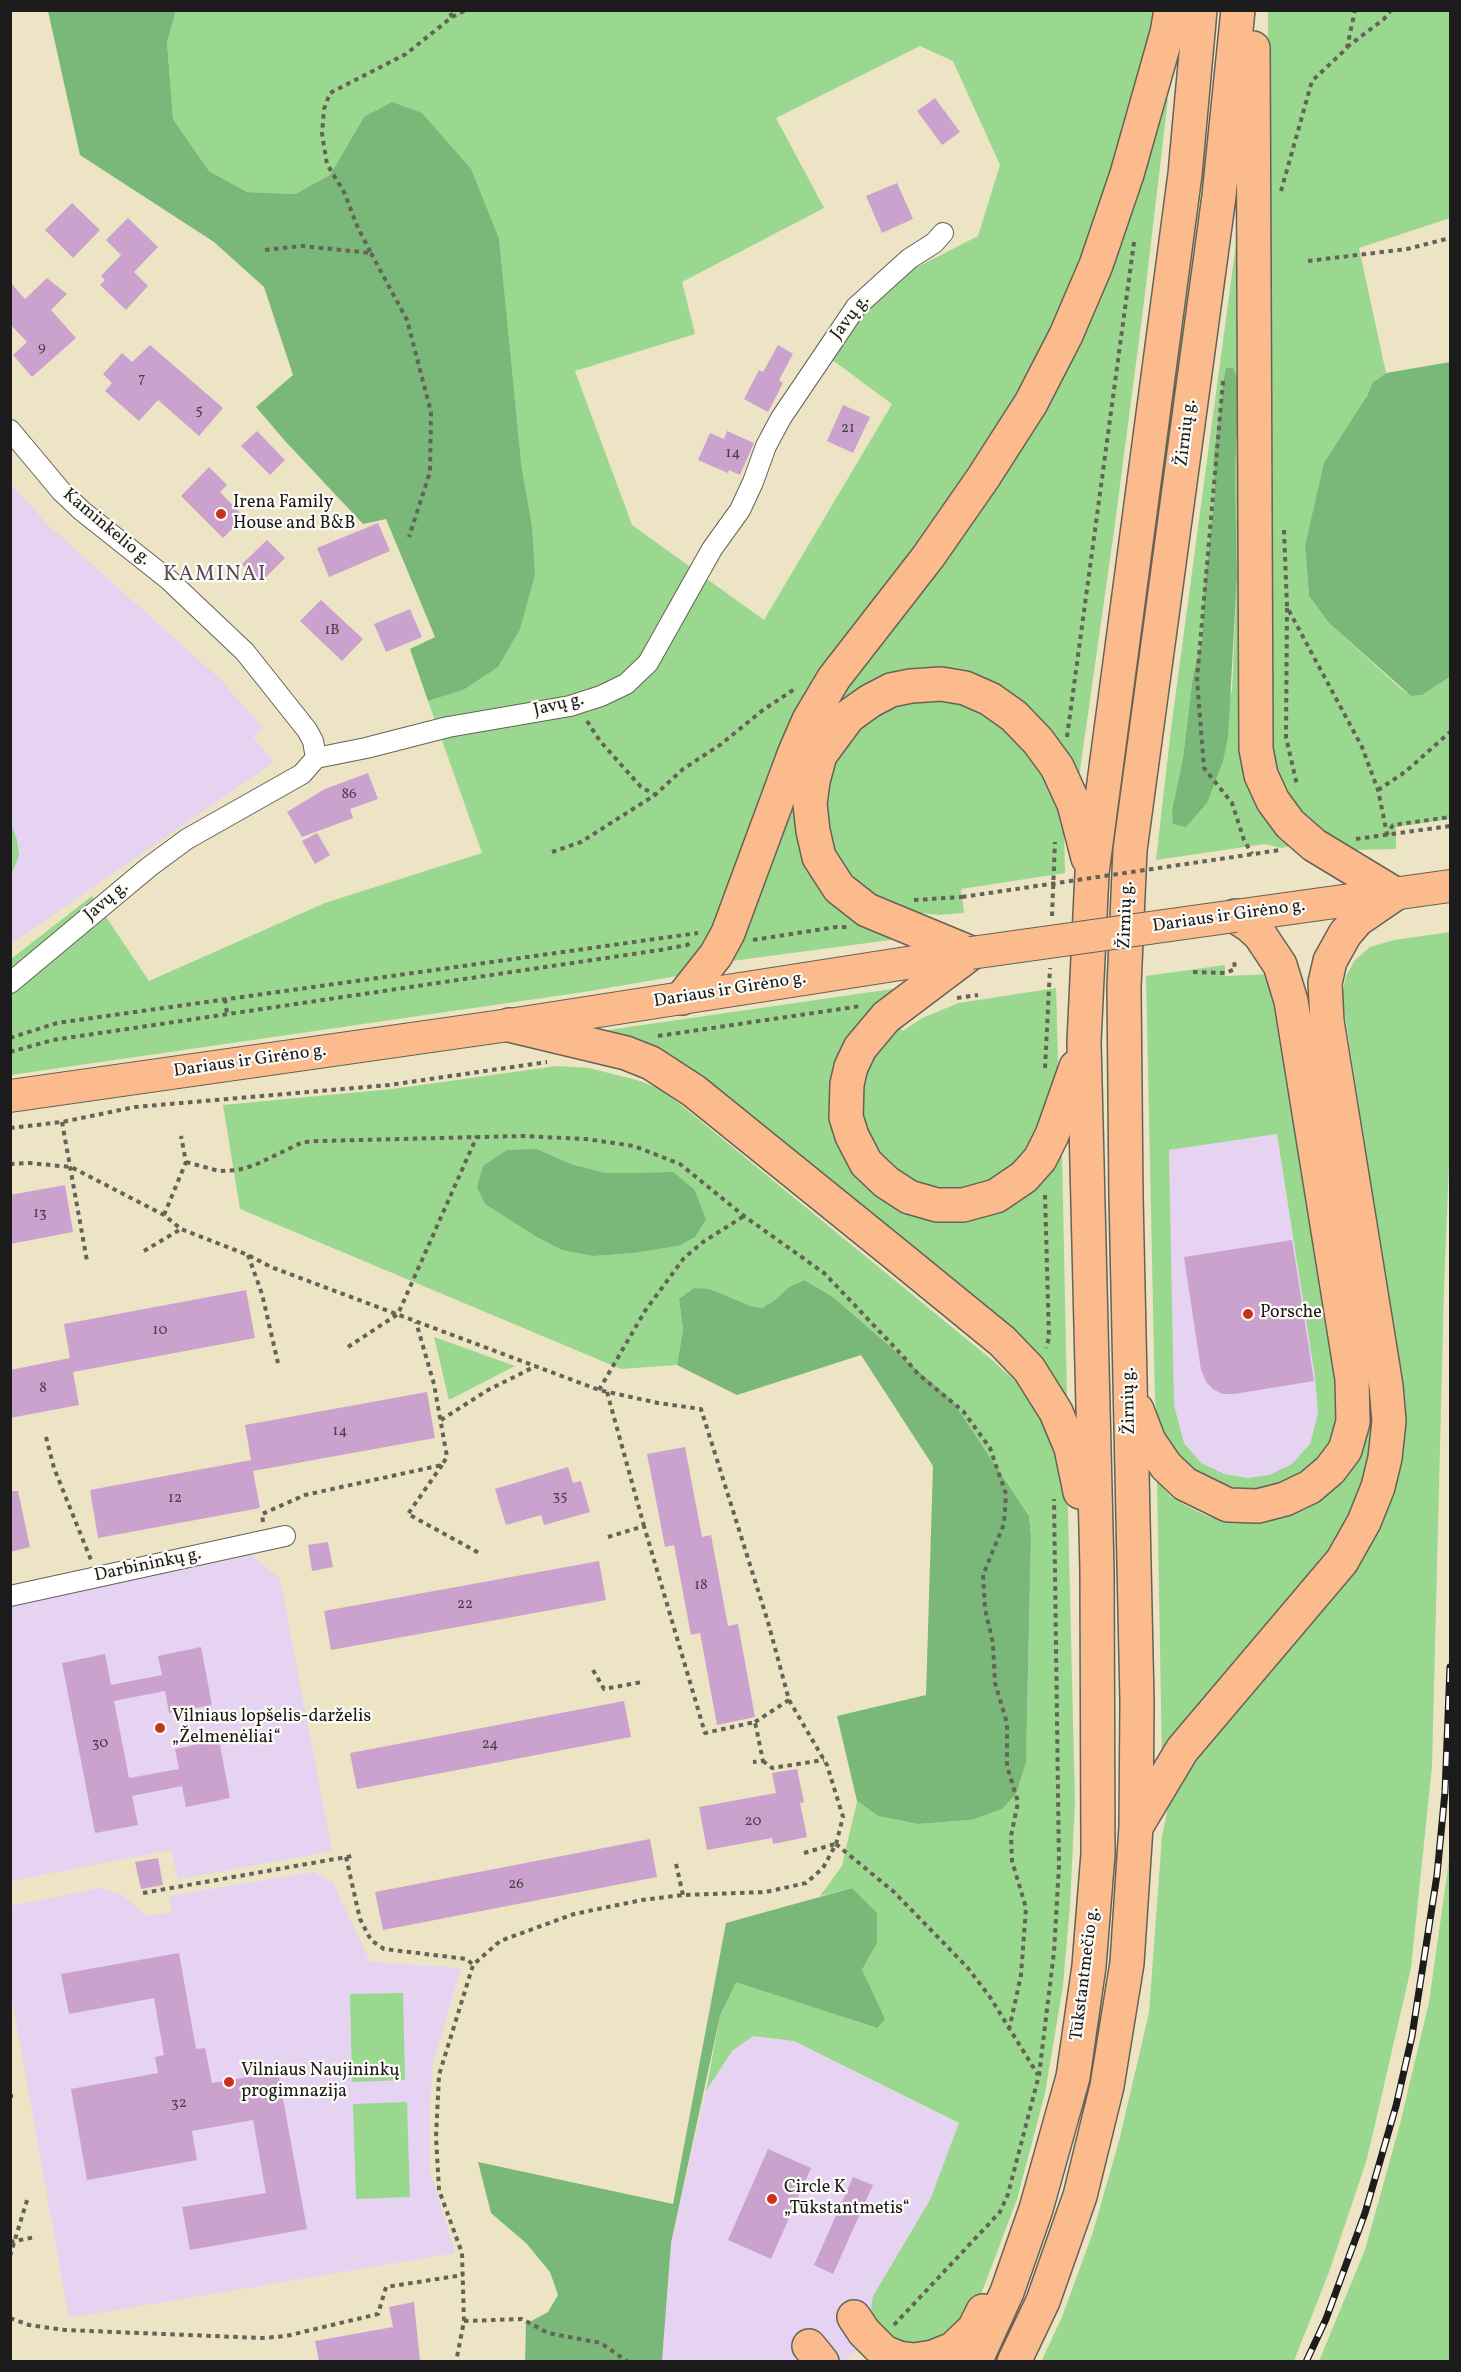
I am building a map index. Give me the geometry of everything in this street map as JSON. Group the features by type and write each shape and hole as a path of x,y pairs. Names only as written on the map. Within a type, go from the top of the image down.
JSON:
{"highway":[{"path":"682,998 716,955 728,933 809,720 840,670 928,557 983,478 1031,403 1066,335 1096,265 1127,174 1167,33 1171,10"},
{"name":"Žirnių g.","path":"1097,1570 1084,1042 1092,873 1185,174 1200,10"},
{"name":"Žirnių g.","path":"1136,1827 1137,1690 1124,987 1130,850 1219,196 1238,10"},
{"path":"1136,1827 1182,1750 1342,1561 1364,1522 1378,1487 1385,1458 1389,1421 1386,1386 1327,1021 1325,983 1330,961 1345,934 1357,920 1395,894 1314,845 1290,824 1273,801 1261,775 1256,748 1252,10"},
{"path":"1084,1042 1052,1135 1040,1159 1024,1177 996,1196 963,1205 937,1205 909,1197 886,1182 866,1163 852,1136 846,1117 847,1084 860,1048 886,1017 971,952 867,910 839,888 819,857 813,831 810,804 820,755 849,716 891,690 941,684 965,688 990,699 1014,716 1038,741 1057,767 1074,804 1092,873"},
{"path":"1130,1393 1149,1441 1166,1466 1185,1484 1228,1505 1258,1506 1285,1499 1310,1487 1330,1470 1345,1450 1353,1422 1352,1379 1292,1001 1280,965 1260,935 1234,916"},
{"path":"509,1025 626,1053 651,1063 694,1091 993,1333 1029,1369 1056,1412 1071,1448 1097,1570"},
{"name":"Tūkstantmečio g.","path":"975,2361 1007,2292 1036,2209 1073,2077 1089,1966 1098,1854 1097,1570"},
{"name":"Tūkstantmečio g.","path":"1014,2361 1042,2301 1080,2196 1107,2086 1127,1963 1136,1827"},
{"path":"854,2317 875,2344 885,2352 899,2358 915,2360 933,2357 953,2349 974,2330 1014,2246 1036,2209"}],"main road":[{"name":"Dariaus ir Girėno g.","path":"10,1096 509,1025 971,952 1450,886"}],"street":[{"name":"Javų g.","path":"10,982 149,867 187,839 303,774 316,758 448,727 570,706 601,696 626,684 648,663 712,549 740,510 765,447 781,418 856,307 909,259 934,243 943,233"},
{"name":"Kaminkelio g.","path":"10,430 61,491 82,512 169,579 245,652 307,730 313,741 316,758"},
{"name":"Darbininkų g.","path":"10,1596 285,1536"}],"path":[{"path":"449,10 452,17"},
{"path":"409,537 430,472 431,412 407,320 358,228 344,192 327,164 322,134 324,109 330,93 406,54 452,17 466,10"},
{"path":"1347,48 1355,10"},
{"path":"1280,195 1312,81 1391,10"},
{"path":"1308,261 1407,249 1450,238"},
{"path":"265,250 302,246 371,253"},
{"path":"962,897 1250,854 1232,803 1204,768 1197,679 1224,376"},
{"path":"1284,524 1287,607 1286,737 1298,790"},
{"path":"1287,607 1362,747 1378,790 1387,834 1393,825 1450,817"},
{"path":"552,852 581,842 655,795 683,769 720,745 763,710 799,686"},
{"path":"570,706 586,719 600,741 641,788 655,795"},
{"path":"1378,790 1405,772 1450,732"},
{"path":"1396,834 1450,826"},
{"path":"10,1038 57,1023 702,932 687,945 660,950 53,1040 10,1052"},
{"path":"1193,972 1225,973 1235,969 1234,960"},
{"path":"225,999 227,1014"},
{"path":"626,1053 631,1043 638,1040 875,1004 892,1014"},
{"path":"10,1128 62,1122 135,1107 389,1085 550,1062"},
{"path":"62,1122 72,1167 87,1261"},
{"path":"164,1215 186,1162 181,1136"},
{"path":"186,1162 219,1172 238,1170 303,1142 477,1136 586,1139 634,1146 680,1164 744,1216 824,1273 918,1374 963,1411 990,1448 1006,1494 1004,1524 983,1575 985,1609 993,1643 995,1683 1007,1722 1007,1766 1018,1802 1011,1836 1012,1861 1026,1908 1021,1975 1009,2030"},
{"path":"348,1347 398,1314 477,1136"},
{"path":"10,1164 29,1163 72,1167 164,1215 181,1229 248,1255 272,1267 599,1390 658,1403 701,1409 768,1622 789,1700 824,1760 843,1817 836,1844 823,1868 806,1883 766,1892 683,1895 642,1900 574,1914 500,1941 473,1965 439,2075 436,2137 439,2190 462,2253 464,2321 456,2361"},
{"path":"599,1390 645,1311 684,1258 703,1242 744,1216"},
{"path":"144,1251 181,1229"},
{"path":"248,1255 262,1294 278,1363"},
{"path":"416,1321 435,1384 447,1457 408,1514 479,1553"},
{"path":"441,1420 488,1390 536,1366"},
{"path":"607,1392 705,1733 755,1722 789,1700"},
{"path":"46,1437 54,1468 98,1577"},
{"path":"264,1541 262,1514 305,1495 442,1465"},
{"path":"875,2344 1000,2212 1008,2194 1039,2075 1054,1952 1059,1865 1054,1495"},
{"path":"608,1537 644,1526"},
{"path":"593,1670 604,1689 642,1682"},
{"path":"755,1722 763,1761 772,1768 824,1760"},
{"path":"753,1762 763,1761"},
{"path":"836,1844 894,1892 930,1927 973,1975 990,1997 1039,2075"},
{"path":"804,1853 836,1844"},
{"path":"143,1893 352,1856"},
{"path":"346,1857 360,1919 371,1940 384,1949 468,1959 473,1965"},
{"path":"676,1864 683,1895"},
{"path":"10,2256 12,2241 28,2197"},
{"path":"12,2241 35,2237"},
{"path":"10,2318 29,2325 65,2330 262,2338 286,2336 378,2314 386,2287 463,2275"},
{"path":"464,2321 522,2319 548,2333 602,2343 628,2361"}],"shaded area":[{"path":"10,483 49,526 221,680 263,728 253,737 274,762 11,944"},
{"path":"1277,1134 1315,1377 1318,1414 1310,1444 1293,1464 1269,1475 1248,1478 1224,1474 1201,1463 1184,1443 1174,1405 1169,1150"},
{"name":"Vilniaus lopšelis-darželis „Želmenėliai“","path":"250,1554 280,1579 332,1851 178,1879 171,1850 11,1881 11,1606"},
{"name":"Vilniaus Naujininkų progimnazija","path":"313,1872 332,1881 370,1962 461,1968 433,2063 430,2105 430,2171 455,2253 69,2318 11,1994 10,1906 102,1888 122,1895 146,1916 172,1912 169,1896"},
{"path":"753,2036 794,2041 959,2124 930,2200 873,2296 877,2330 846,2361 662,2362 671,2243 706,2091 732,2051"}],"green space":[{"path":"48,11 176,11 167,42 173,119 209,171 247,192 295,194 330,175 364,117 392,102 422,113 471,169 499,239 521,463 532,526 535,575 520,629 498,667 463,690 428,701 410,649 435,637 386,519 363,524 256,407 293,375 264,287 214,242 80,155"},
{"path":"176,11 1155,11 1150,48 1081,267 1025,386 959,491 875,604 697,964 677,976 584,992 11,1075 11,959 92,896 149,981 325,903 482,853 428,701 463,690 532,526 521,463 364,117 330,175 295,194 247,192 209,171 173,119 167,42","holes":["920,46 953,61 1000,165 978,236 886,283 827,356 892,404 764,620 632,525 575,371 695,334 682,282 824,208 776,118"]},
{"path":"1268,11 1450,11 1450,218 1359,248 1386,373 1372,383 1305,546 1309,596 1329,623 1400,688 1411,696 1422,695 1450,677 1450,819 1396,827 1396,849 1353,850 1302,821 1270,760"},
{"path":"1164,97 1168,99 1143,310 1079,777 1020,703 878,682 798,823 905,938 732,961 761,892 813,741 831,705 948,550"},
{"path":"1242,199 1243,745 1291,846 1281,848 1265,844 1156,860 1171,729","holes":["1226,368 1237,440 1235,473 1237,577 1232,691 1172,810 1183,758 1193,675 1202,640 1204,592 1215,493 1214,459"]},
{"path":"1450,362 1450,677 1422,695 1411,696 1329,623 1309,596 1305,546 1324,463 1367,396 1372,383 1386,373"},
{"path":"1226,368 1233,368 1239,382 1235,473 1237,577 1228,737 1223,761 1207,803 1186,827 1173,824 1172,810 1183,758 1193,675 1202,640 1204,593 1215,493 1214,459"},
{"path":"927,699 956,700 981,710 1004,726 1030,751 1055,793 1064,829 1065,873 961,889 964,913 939,915 903,911 862,888 846,872 833,846 825,816 825,786 836,754 853,730 900,702"},
{"path":"11,823 17,840 19,856 11,875"},
{"path":"1450,932 1450,1140 1432,1766 1411,1968 1367,2159 1329,2272 1294,2361 1041,2362 1062,2317 1093,2232 1119,2141 1149,2013 1162,1836 1169,1802 1185,1772 1373,1537 1395,1486 1404,1440 1404,1399 1342,995 1346,976 1355,960 1370,947 1394,940"},
{"path":"1225,965 1225,976 1274,974 1342,1381 1334,1437 1322,1457 1306,1474 1262,1493 1234,1492 1188,1469 1164,1439 1158,1422 1155,1401 1146,976","holes":["1277,1134 1315,1377 1318,1414 1310,1444 1292,1464 1269,1475 1248,1478 1224,1474 1201,1463 1184,1443 1174,1405 1169,1150"]},
{"path":"906,987 834,1083 900,1207 925,1219 955,1222 986,1215 1034,1185 1062,1152 1067,1398 608,1035 608,1030"},
{"path":"1056,988 1058,1060 1056,1082 1027,1159 982,1189 921,1189 885,1165 864,1131 859,1090 864,1068 897,1023 903,1031 922,1018 959,1003"},
{"path":"557,1066 589,1068 637,1080 658,1088 1015,1381 1028,1382 1064,1466 1068,1511 1075,1803 1070,1905 1063,1986 1045,2093 1017,2199 966,2329 915,2351 877,2330 871,2309 873,2296 930,2200 959,2123 794,2041 753,2036 732,2051 706,2091 720,2016 736,1981 876,2028 862,1970 877,1943 852,1888 820,1896 842,1866 857,1801 878,1816 918,1824 971,1820 1016,1794 1026,1763 1031,1536 1029,1516 952,1400 833,1297 806,1280 789,1287 774,1302 762,1308 751,1306 710,1289 679,1299 683,1330 677,1365 621,1369 240,1209 223,1105 392,1089","holes":["537,1149 571,1164 606,1173 673,1172 678,1246 594,1256"]},
{"path":"537,1149 571,1164 606,1173 673,1172 694,1189 706,1219 695,1237 678,1246 594,1256 562,1250 485,1204 477,1187 483,1166 507,1150"},
{"path":"805,1280 833,1297 952,1400 1029,1516 1031,1536 1026,1763 1016,1794 1002,1809 971,1820 918,1824 878,1816 857,1801 837,1716 926,1695 933,1466 861,1355 737,1395 677,1365 683,1330 679,1299 694,1288 710,1289 751,1306 762,1308 774,1301 789,1287"},
{"path":"434,1337 515,1366 449,1400"},
{"path":"1371,1378 1375,1438 1353,1513 1323,1561 1162,1759 1157,1481 1170,1496 1185,1505 1207,1516 1229,1521 1270,1520 1307,1509 1337,1485 1369,1417"},
{"path":"1450,1853 1450,2361 1319,2361 1365,2250 1400,2124 1429,2002"},
{"path":"852,1888 877,1913 877,1943 862,1970 885,2019 877,2028 736,1982 720,2016 671,2243 662,2361 525,2361 526,2324 548,2312 558,2295 550,2272 526,2243 491,2213 478,2162 673,2204 726,1923"},
{"path":"403,1993 405,2080 352,2082 350,1994"},
{"path":"407,2102 410,2197 356,2199 353,2104"}],"building":[{"path":"935,98 960,132 942,145 917,111"},
{"path":"897,183 913,219 882,233 866,196"},
{"path":"72,203 100,230 73,258 45,230"},
{"path":"128,218 158,247 134,272 148,286 126,310 100,285 105,280 101,276 121,255 106,240"},
{"path":"47,278 67,294 51,310 76,338 32,377 13,355 27,342 10,324 10,282 25,299"},
{"path":"150,345 223,408 199,436 158,400 139,421 105,391 112,383 103,374 122,353 132,362"},
{"path":"778,345 793,354 779,380 783,383 768,412 744,399 759,370 763,372"},
{"path":"843,405 870,417 853,453 827,441"},
{"path":"257,431 285,460 270,475 241,446"},
{"path":"727,431 754,443 740,475 729,470 728,473 698,460 710,433 724,439"},
{"path":"209,467 227,485 220,492 244,517 223,538 181,496"},
{"path":"378,523 390,551 329,577 317,548"},
{"path":"267,540 285,558 260,583 242,564"},
{"path":"321,600 363,639 342,661 300,621"},
{"path":"410,609 422,637 386,652 374,624"},
{"path":"368,773 378,799 350,809 353,818 302,837 287,812 325,789"},
{"path":"317,833 330,855 315,864 302,841"},
{"path":"65,1185 73,1232 10,1244 10,1195"},
{"name":"Porsche","path":"1292,1240 1314,1381 1234,1394 1223,1394 1214,1390 1207,1383 1201,1370 1184,1257"},
{"path":"246,1290 255,1338 73,1372 79,1405 10,1418 10,1370 70,1358 64,1324"},
{"path":"427,1392 435,1438 253,1471 260,1508 98,1538 90,1490 251,1460 245,1425"},
{"path":"685,1447 702,1537 711,1535 728,1626 738,1624 755,1717 717,1725 700,1633 691,1635 674,1545 665,1547 647,1454"},
{"path":"568,1467 573,1483 581,1481 590,1512 544,1525 541,1515 506,1525 495,1489"},
{"path":"10,1491 18,1491 30,1547 10,1552"},
{"path":"328,1542 333,1567 312,1571 308,1545"},
{"path":"599,1561 606,1600 331,1650 324,1611"},
{"path":"201,1647 212,1705 169,1713 165,1691 114,1701 129,1778 179,1769 175,1749 219,1740 230,1798 186,1807 182,1786 132,1796 138,1825 95,1833 62,1663 105,1654 111,1685 162,1675 158,1656"},
{"path":"624,1701 631,1737 357,1789 350,1753"},
{"path":"797,1769 804,1802 800,1803 807,1837 773,1844 772,1838 707,1850 699,1807 776,1793 772,1773"},
{"path":"650,1839 657,1877 383,1930 375,1892"},
{"path":"158,1858 163,1885 141,1889 135,1862"},
{"path":"179,1953 196,2049 205,2048 212,2083 278,2072 307,2229 190,2250 182,2207 266,2193 253,2120 192,2131 197,2160 87,2180 71,2089 158,2073 155,2057 164,2055 154,1998 69,2014 61,1974"},
{"name":"Circle K „Tūkstantmetis“","path":"768,2149 811,2168 771,2259 728,2240"},
{"path":"853,2177 873,2185 833,2274 814,2265"},
{"path":"414,2302 420,2361 319,2361 315,2341 393,2327 389,2307"}],"railway":[{"path":"1306,2362 1326,2319 1365,2213 1396,2106 1412,2036 1437,1875 1445,1792 1450,1667"}],"place":[{"name":"Irena Family House and B&B","path":"221,514"},
{"name":"Porsche","path":"1248,1314"},
{"name":"Vilniaus lopšelis-darželis „Želmenėliai“","path":"160,1728"},
{"name":"Vilniaus Naujininkų progimnazija","path":"229,2082"},
{"name":"Circle K „Tūkstantmetis“","path":"772,2199"}],"district":[{"name":"KAMINAI","path":"215,576"}]}
